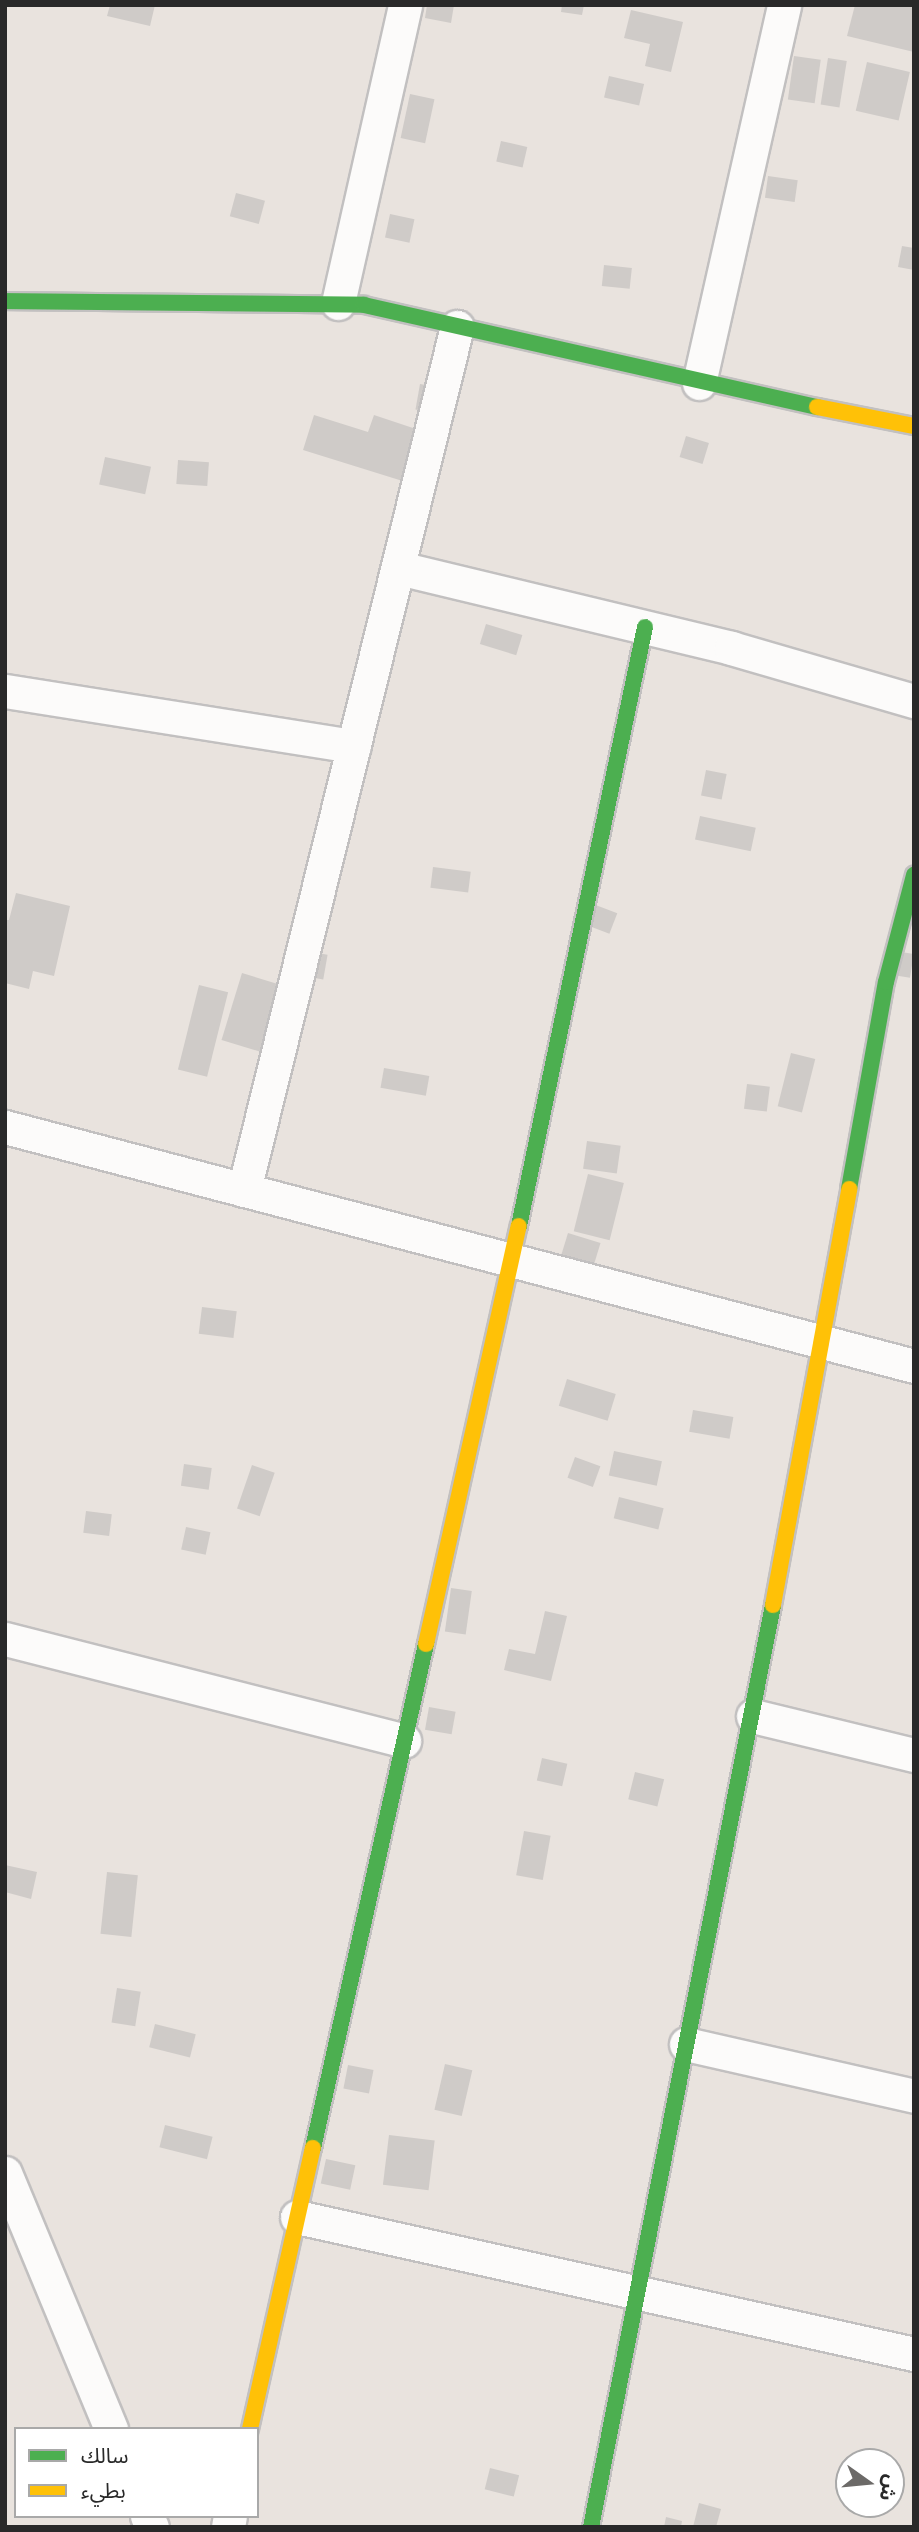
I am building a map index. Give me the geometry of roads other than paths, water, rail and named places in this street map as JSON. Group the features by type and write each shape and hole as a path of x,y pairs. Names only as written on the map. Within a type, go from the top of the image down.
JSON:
{"street":[{"path":"338,303 405,5"},
{"path":"699,383 784,5"},
{"path":"5,300 338,303 457,327 699,383 914,426"},
{"path":"244,1190 457,327"},
{"path":"399,568 645,627 914,701"},
{"path":"250,2427 512,1260 645,627"},
{"path":"5,691 354,746"},
{"path":"591,2527 754,1716 887,982 914,875"},
{"path":"5,1127 914,1366"},
{"path":"5,1639 404,1741"},
{"path":"754,1716 914,1755"},
{"path":"686,2044 914,2096"},
{"path":"5,2173 110,2427"},
{"path":"297,2217 914,2354"}]}
